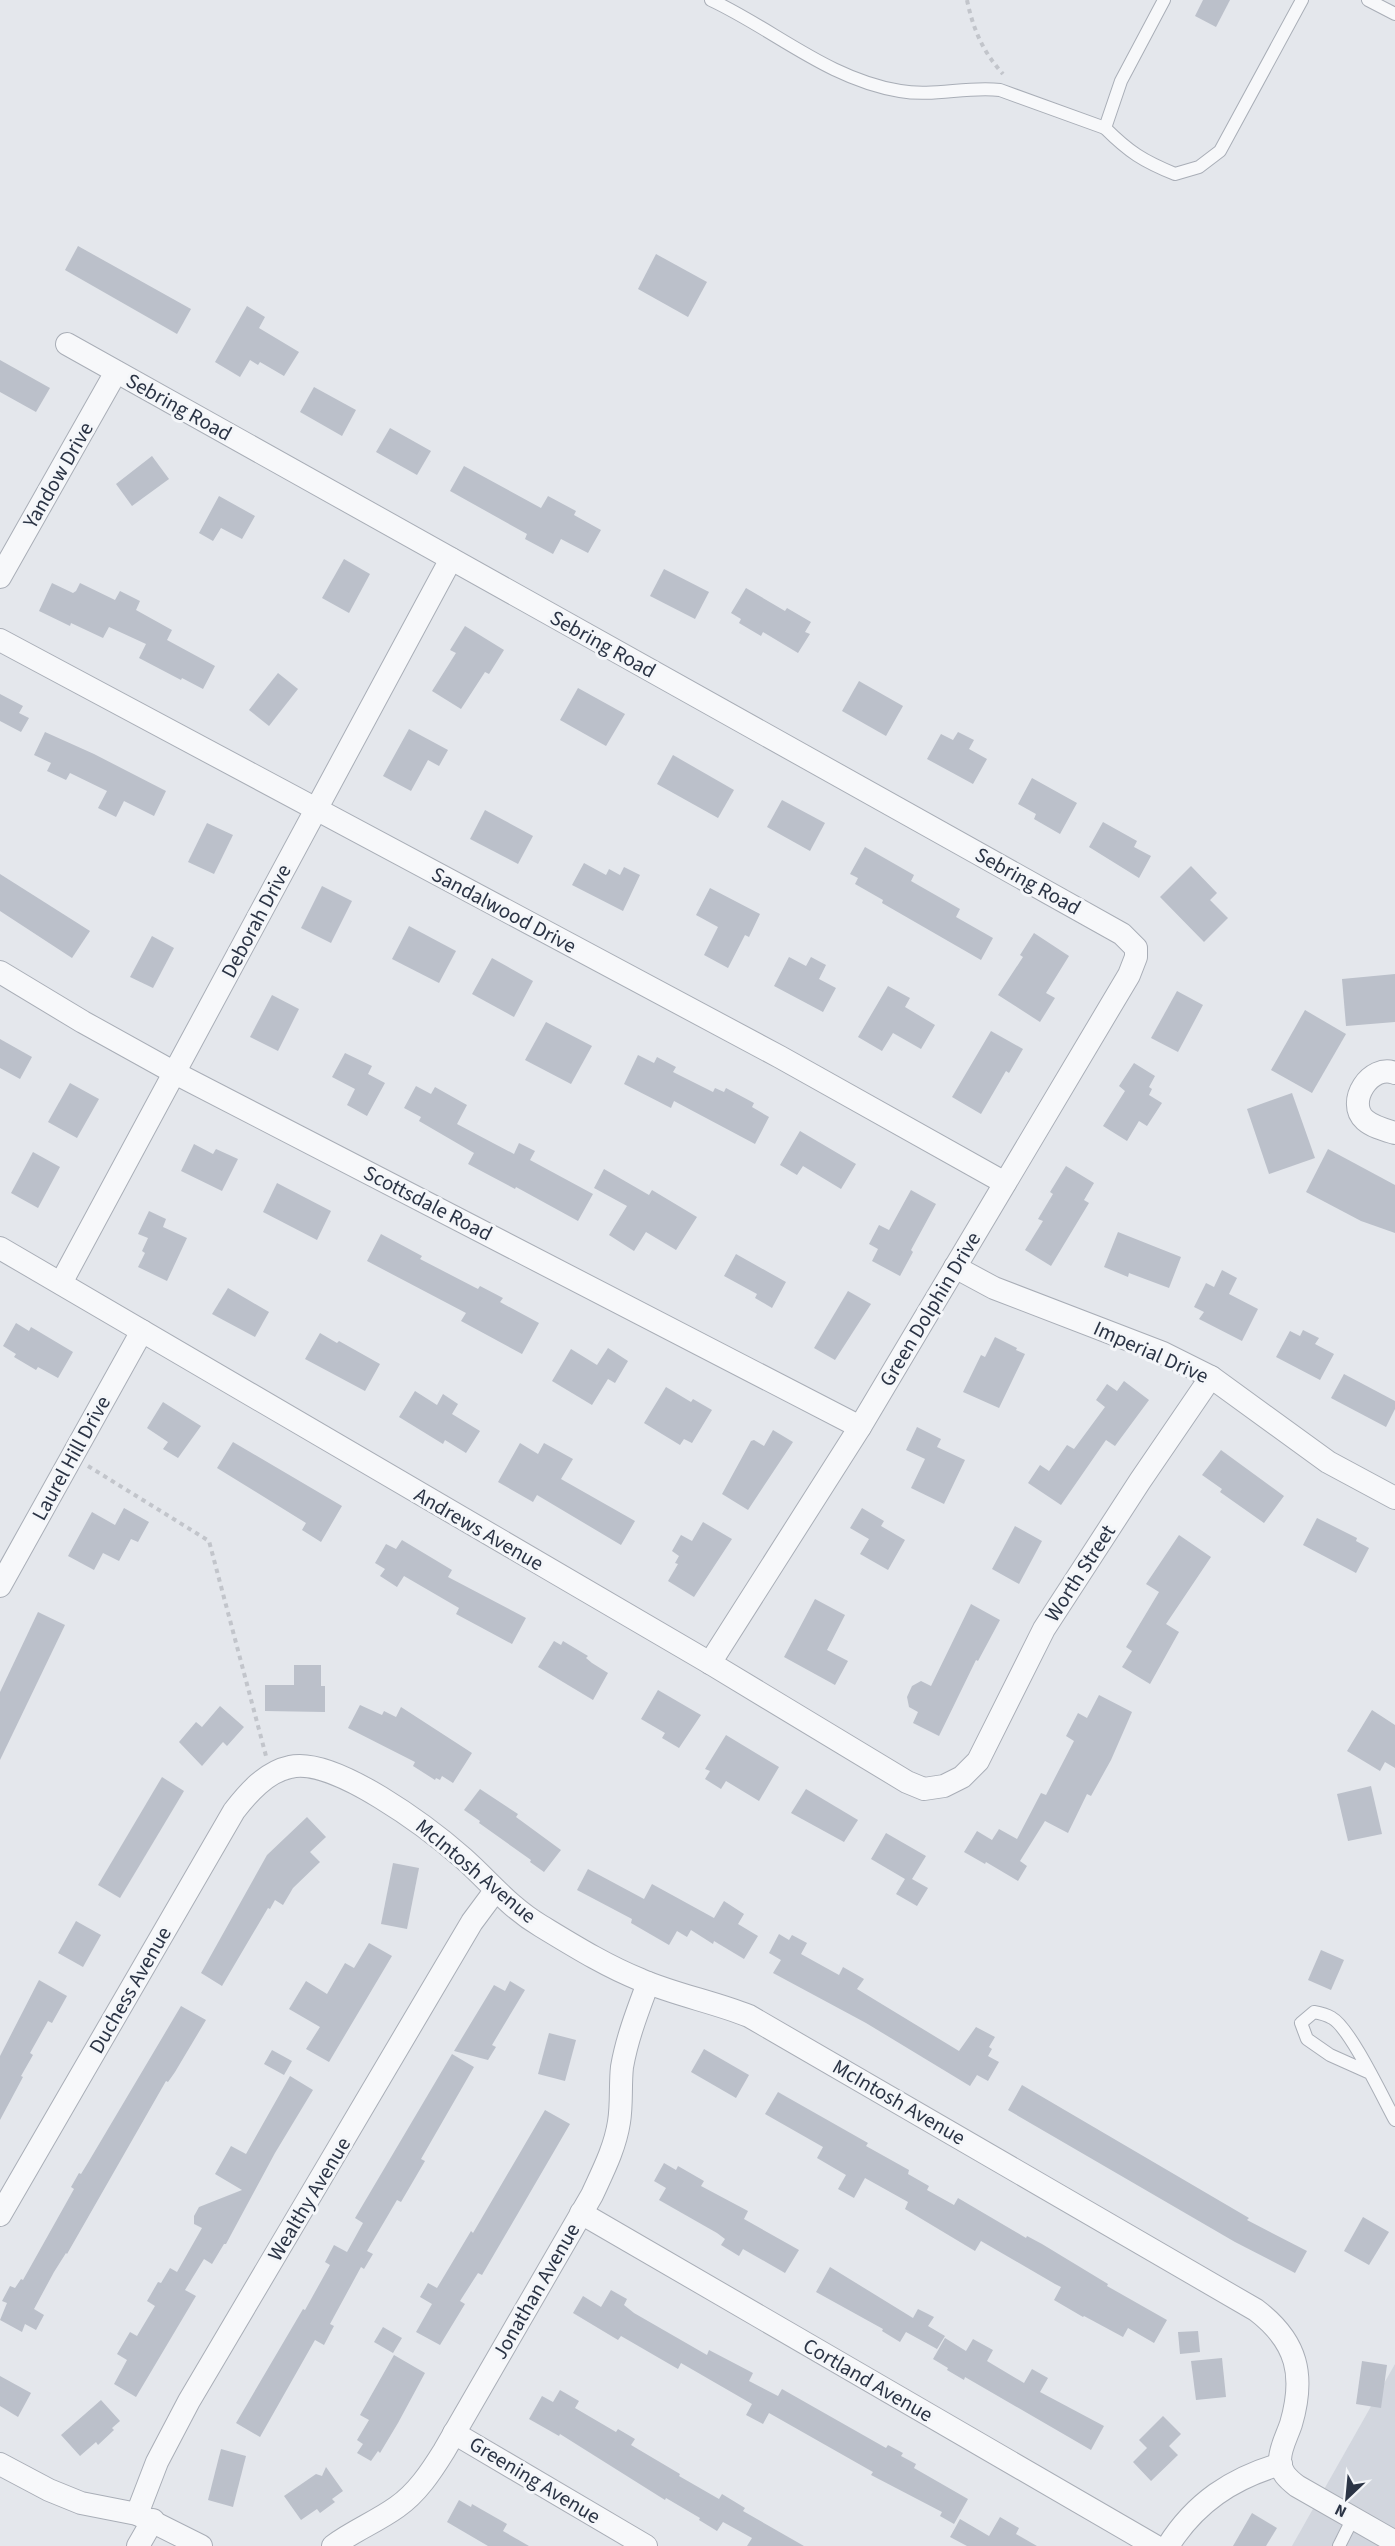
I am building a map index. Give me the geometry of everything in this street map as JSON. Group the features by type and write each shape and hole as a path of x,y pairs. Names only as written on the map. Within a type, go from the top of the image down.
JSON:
{"street":[{"name":"Sebring Road","path":"67,344 1122,934 1136,948"},
{"name":"Yandow Drive","path":"0,577 116,372"},
{"name":"Deborah Drive","path":"61,1283 451,559"},
{"name":"Sandalwood Drive","path":"0,640 780,1056 1005,1183"},
{"name":"Green Dolphin Drive","path":"710,1663 860,1426 1129,975 1134,966 1136,948"},
{"name":"Scottsdale Road","path":"0,972 82,1022 175,1072 860,1426"},
{"path":"1395,1073 1383,1070 1370,1078 1360,1093 1358,1102 1361,1116 1365,1120 1395,1133"},
{"name":"Andrews Avenue","path":"0,1248 710,1663 907,1782 924,1789 944,1786 962,1777"},
{"name":"Imperial Drive","path":"955,1267 994,1288 1163,1353 1211,1377 1328,1462 1395,1498"},
{"name":"Laurel Hill Drive","path":"0,1586 142,1331"},
{"name":"Worth Street","path":"962,1777 978,1761 1044,1629 1211,1377"},
{"name":"McIntosh Avenue","path":"271,1775 291,1766 314,1766 333,1772 391,1804 435,1834 465,1860 495,1891 523,1914 580,1950 648,1983 713,2002 749,2016 1268,2319 1286,2342 1293,2356 1299,2379 1298,2393 1281,2454 1281,2464"},
{"name":"Duchess Avenue","path":"0,2215 223,1828 243,1799 271,1775"},
{"name":"Wealthy Avenue","path":"138,2546 157,2462 189,2401 472,1922 495,1891"},
{"name":"Jonathan Avenue","path":"333,2546 410,2497 433,2468 581,2213 605,2167 616,2138 627,2045 648,1983"},
{"name":"Cortland Avenue","path":"581,2213 1155,2546"},
{"name":"Greening Avenue","path":"454,2433 646,2546"},
{"path":"0,2463 49,2490 81,2503 145,2517 201,2546"},
{"path":"1168,2546 1184,2523 1212,2495 1245,2477 1281,2464 1285,2476 1290,2481 1395,2542"}],"lane":[{"path":"711,0 827,67 863,83 902,92 927,93 983,88 1000,90 1105,128 1143,161 1175,174 1199,167 1220,151 1302,0"},
{"path":"1105,128 1121,81 1164,0"},
{"path":"1368,0 1395,14"},
{"path":"1368,2072 1330,2055 1307,2039 1301,2024 1314,2012 1333,2018 1346,2032 1395,2120"},
{"path":"1339,2546 1353,2518"}],"path":[{"path":"967,0 972,26 984,49 1001,72 1032,101"},
{"path":"72,1456 209,1540 271,1775"}],"shaded area":[{"path":"1395,2364 1395,2546 1292,2546"}],"building":[{"path":"1203,0 1230,0 1216,27 1195,16"},
{"path":"78,246 191,309 177,334 65,270"},
{"path":"656,254 707,282 688,317 638,289"},
{"path":"247,306 265,317 259,328 299,352 284,376 260,362 258,365 250,360 240,377 215,362"},
{"path":"0,360 50,388 36,412 0,392"},
{"path":"314,387 356,410 342,436 300,412"},
{"path":"390,428 431,451 417,475 376,452"},
{"path":"152,456 169,479 132,506 116,484"},
{"path":"464,466 541,508 548,496 576,511 574,515 601,530 588,553 561,539 553,554 525,539 527,534 450,491"},
{"path":"219,496 255,516 242,539 221,528 213,541 199,533"},
{"path":"344,559 370,574 349,613 322,598"},
{"path":"664,569 709,592 695,619 650,596"},
{"path":"52,583 73,593 80,583 115,600 120,591 140,601 136,610 172,630 167,640 215,666 203,689 139,658 146,644 109,627 103,638 39,611"},
{"path":"746,588 785,611 787,608 811,622 805,632 810,634 798,653 763,632 761,636 739,623 741,619 731,613"},
{"path":"465,626 504,650 489,674 485,672 461,709 432,691 456,653 450,650"},
{"path":"278,673 298,689 269,726 249,710"},
{"path":"859,681 903,706 886,736 842,711"},
{"path":"578,688 625,714 606,746 560,720"},
{"path":"0,694 23,706 19,713 29,718 21,732 0,721"},
{"path":"409,729 448,750 439,766 428,760 411,791 383,776"},
{"path":"45,732 166,791 154,816 124,801 116,817 98,808 107,791 70,773 66,780 47,771 51,763 34,755"},
{"path":"958,732 974,740 969,749 987,759 973,784 927,759 941,734 953,740"},
{"path":"673,755 734,790 718,818 657,784"},
{"path":"1032,778 1077,803 1060,834 1034,819 1036,814 1018,804"},
{"path":"782,800 825,823 810,851 767,827"},
{"path":"485,810 533,836 518,864 470,839"},
{"path":"1103,822 1137,841 1134,847 1151,856 1139,878 1089,847"},
{"path":"207,823 233,835 214,874 188,862"},
{"path":"865,847 914,875 911,881 960,909 956,917 993,938 981,960 882,903 883,900 855,884 858,878 850,874"},
{"path":"584,863 606,875 609,869 620,875 624,867 640,875 623,911 572,885"},
{"path":"1191,866 1217,893 1210,900 1228,918 1204,942 1160,897"},
{"path":"0,874 90,931 72,958 0,911"},
{"path":"322,886 352,901 331,943 301,928"},
{"path":"710,888 760,914 749,937 745,935 728,968 704,955 718,927 696,915"},
{"path":"409,926 456,951 439,983 392,959"},
{"path":"1034,933 1069,956 1046,993 1055,998 1040,1022 998,995 1023,957 1020,955"},
{"path":"152,936 174,948 153,988 130,977"},
{"path":"789,957 806,966 811,957 826,965 819,979 836,988 823,1012 774,986"},
{"path":"492,958 533,981 514,1017 472,994"},
{"path":"1395,974 1395,1022 1346,1026 1342,979"},
{"path":"888,986 910,998 905,1007 935,1025 921,1049 893,1033 882,1051 858,1037"},
{"path":"1177,991 1203,1005 1178,1052 1151,1038"},
{"path":"272,995 299,1009 278,1051 250,1037"},
{"path":"1305,1010 1346,1034 1312,1093 1271,1070"},
{"path":"546,1022 592,1046 571,1084 525,1060"},
{"path":"991,1031 1023,1049 1009,1073 1006,1071 981,1114 952,1097"},
{"path":"0,1039 32,1057 20,1079 0,1068"},
{"path":"345,1053 372,1066 368,1074 385,1083 367,1116 347,1105 355,1089 332,1077"},
{"path":"638,1055 654,1063 657,1057 676,1067 673,1072 713,1092 715,1088 724,1092 726,1088 754,1103 752,1107 769,1117 755,1144 674,1101 671,1108 624,1084"},
{"path":"1134,1063 1155,1076 1149,1087 1152,1089 1149,1095 1162,1103 1147,1126 1139,1121 1127,1141 1103,1126 1125,1091 1119,1086"},
{"path":"70,1083 99,1099 77,1138 48,1122"},
{"path":"416,1086 431,1094 435,1087 467,1105 457,1124 514,1154 519,1143 535,1151 530,1160 593,1194 578,1221 468,1164 474,1153 419,1121 421,1117 404,1108"},
{"path":"1292,1093 1315,1158 1269,1174 1247,1109"},
{"path":"800,1131 856,1164 841,1189 803,1166 797,1175 780,1165"},
{"path":"194,1144 213,1154 216,1149 238,1159 222,1191 181,1171"},
{"path":"1328,1149 1395,1185 1395,1233 1361,1221 1306,1192"},
{"path":"33,1152 60,1167 38,1208 11,1193"},
{"path":"1066,1166 1094,1183 1084,1200 1089,1203 1051,1266 1025,1250 1043,1221 1038,1219 1053,1194 1050,1192"},
{"path":"604,1169 649,1195 652,1190 697,1217 676,1250 646,1232 634,1251 609,1235 627,1206 594,1188"},
{"path":"277,1183 331,1211 317,1240 263,1212"},
{"path":"911,1190 936,1204 900,1276 872,1261 878,1249 869,1244 879,1225 889,1230"},
{"path":"149,1211 166,1219 163,1227 187,1238 167,1281 138,1267 145,1253 142,1251 148,1238 138,1234"},
{"path":"1118,1232 1181,1257 1169,1288 1129,1273 1128,1277 1104,1267"},
{"path":"381,1234 422,1256 420,1259 478,1289 480,1286 503,1298 500,1302 539,1323 522,1354 461,1321 466,1313 367,1261"},
{"path":"736,1254 786,1282 772,1308 755,1298 757,1294 724,1276"},
{"path":"1222,1270 1237,1278 1229,1294 1258,1309 1242,1341 1199,1319 1204,1312 1194,1307 1206,1283 1214,1287"},
{"path":"228,1288 269,1312 255,1337 212,1314"},
{"path":"848,1291 871,1304 835,1360 814,1348"},
{"path":"16,1323 29,1331 31,1327 73,1352 58,1378 38,1367 36,1370 14,1357 16,1354 3,1346"},
{"path":"1303,1330 1319,1338 1315,1344 1334,1354 1320,1380 1276,1357 1290,1331 1300,1336"},
{"path":"320,1333 380,1364 365,1391 305,1359"},
{"path":"995,1337 1025,1354 999,1408 963,1392 981,1355 985,1357"},
{"path":"608,1348 628,1361 615,1383 608,1379 592,1405 552,1381 571,1349 597,1365"},
{"path":"1344,1374 1395,1401 1395,1409 1386,1427 1331,1398"},
{"path":"1124,1381 1149,1400 1115,1446 1106,1440 1061,1505 1028,1483 1040,1465 1049,1471 1067,1445 1074,1449 1105,1407 1096,1400 1107,1384 1117,1391"},
{"path":"666,1387 691,1402 693,1399 712,1410 692,1443 684,1439 680,1445 644,1423"},
{"path":"415,1391 437,1405 443,1394 458,1404 452,1414 480,1431 466,1453 445,1440 443,1444 399,1417"},
{"path":"163,1402 201,1426 178,1458 163,1449 168,1442 147,1428"},
{"path":"917,1427 941,1439 937,1447 965,1460 944,1504 911,1488 925,1459 906,1450"},
{"path":"773,1430 793,1442 748,1510 722,1494 751,1441 754,1440 764,1446"},
{"path":"233,1442 342,1506 321,1542 302,1530 306,1523 217,1468"},
{"path":"520,1443 538,1454 544,1443 573,1459 561,1479 635,1521 621,1545 537,1495 533,1502 498,1482"},
{"path":"1221,1450 1284,1496 1264,1523 1220,1492 1222,1489 1202,1475"},
{"path":"124,1508 149,1522 138,1542 131,1539 119,1561 103,1553 94,1570 68,1556 92,1512 115,1525"},
{"path":"862,1508 884,1521 881,1526 905,1540 888,1570 860,1554 869,1539 850,1528"},
{"path":"1317,1518 1357,1538 1356,1541 1369,1548 1356,1573 1303,1545"},
{"path":"703,1522 732,1539 694,1597 668,1581 678,1564 675,1563 679,1556 672,1551 681,1535 692,1541"},
{"path":"1015,1526 1042,1541 1019,1584 992,1569"},
{"path":"1179,1535 1211,1557 1166,1624 1179,1632 1150,1684 1122,1667 1132,1651 1126,1647 1159,1592 1146,1584"},
{"path":"402,1540 452,1570 448,1577 526,1618 512,1644 456,1614 459,1608 404,1576 397,1587 380,1576 385,1569 375,1563 386,1544 396,1549"},
{"path":"815,1599 845,1615 827,1650 848,1661 835,1685 784,1657"},
{"path":"971,1604 1000,1620 978,1661 976,1660 939,1736 913,1723 918,1712 909,1707 907,1697 912,1686 921,1681 931,1686"},
{"path":"38,1612 65,1625 0,1760 0,1692"},
{"path":"554,1641 561,1645 563,1641 588,1656 586,1658 608,1673 593,1700 538,1667"},
{"path":"294,1665 321,1665 321,1686 325,1686 325,1712 265,1711 265,1685 294,1685"},
{"path":"658,1690 701,1715 679,1748 662,1738 665,1733 641,1719"},
{"path":"1099,1695 1132,1712 1111,1760 1091,1796 1087,1794 1068,1833 1045,1821 1020,1861 1027,1866 1018,1881 964,1852 977,1831 992,1840 999,1829 1017,1839 1041,1793 1046,1795 1074,1741 1066,1736 1078,1713 1087,1718"},
{"path":"360,1705 382,1715 384,1711 396,1717 401,1707 472,1753 453,1783 442,1776 440,1780 436,1778 435,1780 413,1766 415,1762 348,1728"},
{"path":"220,1706 244,1727 227,1746 223,1742 202,1766 179,1742 196,1722 202,1727"},
{"path":"1372,1710 1395,1725 1395,1768 1385,1762 1380,1771 1347,1751"},
{"path":"726,1735 779,1767 759,1801 726,1781 721,1789 705,1779 710,1771 705,1769"},
{"path":"162,1777 184,1791 120,1898 98,1885"},
{"path":"1371,1786 1382,1834 1348,1841 1337,1794"},
{"path":"480,1789 518,1814 516,1817 561,1850 544,1872 464,1810"},
{"path":"806,1789 858,1820 844,1842 791,1813"},
{"path":"307,1817 326,1837 310,1852 320,1862 293,1888 283,1905 275,1900 270,1909 268,1908 222,1986 201,1973 267,1855"},
{"path":"886,1833 926,1856 912,1879 928,1888 917,1906 896,1894 905,1879 871,1859"},
{"path":"393,1863 419,1868 407,1929 381,1924"},
{"path":"588,1869 644,1899 652,1884 714,1918 724,1901 744,1914 738,1924 758,1936 744,1959 691,1930 687,1937 677,1931 669,1945 631,1923 632,1919 577,1890"},
{"path":"76,1921 101,1935 83,1967 58,1953"},
{"path":"779,1934 789,1940 792,1935 807,1943 801,1954 839,1975 843,1967 864,1979 857,1989 959,2051 976,2027 995,2037 989,2047 992,2049 988,2056 999,2062 988,2081 977,2075 970,2086 866,2023 773,1973 781,1960 769,1953"},
{"path":"369,1943 392,1956 329,2062 306,2049 320,2027 289,2009 306,1981 327,1994 345,1963 354,1968"},
{"path":"1321,1950 1344,1960 1331,1990 1308,1980"},
{"path":"39,1980 67,1996 52,2023 48,2021 30,2053 33,2055 0,2120 0,2056"},
{"path":"510,1981 525,1990 492,2045 496,2047 488,2060 454,2051 494,1985 505,1991"},
{"path":"181,2006 206,2020 175,2072 168,2082 166,2081 67,2254 54,2272 34,2309 44,2315 36,2330 25,2324 22,2332 0,2320 7,2303 2,2301 10,2286 15,2288 21,2279 23,2280 74,2189 71,2187 79,2173 81,2174 89,2161"},
{"path":"549,2033 576,2040 565,2081 538,2074"},
{"path":"704,2049 749,2075 736,2098 691,2072"},
{"path":"272,2050 292,2061 284,2075 264,2064"},
{"path":"452,2054 474,2067 421,2159 425,2161 401,2202 397,2200 367,2251 373,2254 364,2269 361,2267 330,2324 334,2326 324,2345 315,2340 260,2437 236,2423 330,2265 325,2262 334,2245 347,2252 363,2223 355,2218"},
{"path":"290,2076 313,2090 275,2153 226,2244 212,2264 204,2259 185,2290 196,2296 136,2397 114,2384 127,2360 117,2354 130,2332 137,2336 155,2306 147,2301 158,2282 161,2283 170,2268 177,2272 202,2228 194,2224 194,2216 199,2207 242,2190 215,2174 231,2146 246,2154"},
{"path":"1022,2085 1249,2218 1247,2220 1307,2251 1295,2273 1235,2242 1008,2110"},
{"path":"778,2092 868,2143 866,2146 909,2170 908,2174 929,2186 927,2190 954,2205 958,2198 1026,2238 1027,2236 1042,2244 1108,2284 1107,2286 1167,2320 1154,2343 1128,2328 1123,2337 1083,2317 1054,2300 1061,2287 981,2241 975,2251 905,2209 908,2202 865,2178 854,2198 838,2189 846,2175 817,2158 823,2147 765,2114"},
{"path":"545,2110 570,2124 482,2275 478,2273 460,2301 465,2304 440,2345 416,2332 432,2304 420,2297 428,2283 437,2288 471,2231 473,2233"},
{"path":"664,2163 676,2170 678,2166 704,2181 701,2186 748,2211 744,2219 799,2250 785,2273 743,2249 739,2256 721,2245 725,2239 717,2233 659,2200 666,2188 654,2181"},
{"path":"1363,2217 1389,2232 1369,2265 1344,2251"},
{"path":"830,2267 913,2318 918,2309 934,2317 928,2326 945,2336 937,2349 906,2332 900,2342 882,2331 883,2329 816,2292"},
{"path":"611,2290 627,2299 624,2305 634,2313 707,2355 709,2350 753,2373 749,2381 778,2396 782,2389 886,2448 888,2445 903,2453 901,2456 916,2464 914,2468 968,2499 954,2524 940,2516 942,2512 871,2475 873,2472 769,2413 763,2424 746,2415 752,2404 681,2363 678,2369 621,2336 618,2340 573,2313 583,2296 601,2307"},
{"path":"383,2327 402,2338 393,2353 374,2342"},
{"path":"1198,2331 1200,2352 1180,2354 1178,2332"},
{"path":"945,2338 966,2351 973,2339 993,2350 987,2361 1024,2383 1032,2369 1048,2378 1040,2392 1104,2426 1091,2450 965,2377 964,2380 947,2370 948,2368 933,2359"},
{"path":"394,2355 425,2373 380,2453 378,2451 371,2461 357,2453 363,2444 357,2440 369,2420 360,2415"},
{"path":"1222,2358 1226,2397 1196,2400 1191,2361"},
{"path":"1362,2361 1387,2365 1381,2408 1356,2404"},
{"path":"0,2376 31,2393 18,2417 0,2406"},
{"path":"560,2390 579,2401 575,2408 616,2432 618,2429 635,2439 631,2445 680,2474 679,2476 719,2499 722,2494 745,2508 743,2511 804,2546 747,2546 752,2538 723,2522 717,2531 699,2520 700,2518 666,2498 665,2500 560,2434 559,2436 529,2419 542,2396 553,2402"},
{"path":"101,2400 120,2421 98,2445 96,2442 80,2456 61,2435"},
{"path":"1163,2416 1181,2434 1169,2446 1178,2455 1151,2481 1133,2462 1147,2448 1139,2440"},
{"path":"221,2449 246,2456 233,2507 208,2500"},
{"path":"326,2467 343,2491 332,2499 335,2502 320,2513 317,2509 301,2520 284,2496 316,2474 322,2476"},
{"path":"459,2500 471,2507 472,2504 507,2524 503,2531 529,2546 488,2546 447,2522"},
{"path":"1252,2513 1277,2528 1266,2546 1233,2546"},
{"path":"1000,2517 1019,2528 1016,2534 1037,2546 967,2546 950,2537 960,2519 989,2536"}]}
